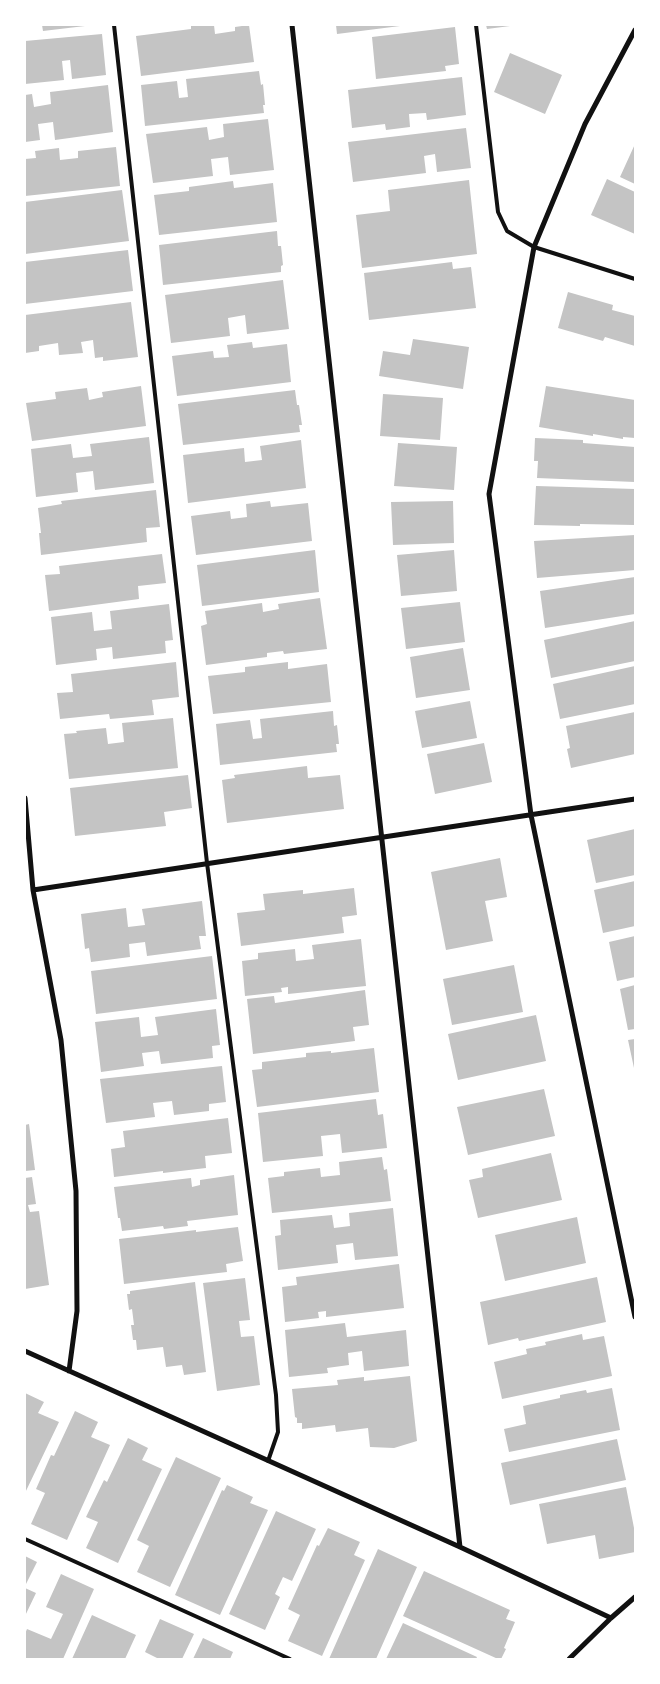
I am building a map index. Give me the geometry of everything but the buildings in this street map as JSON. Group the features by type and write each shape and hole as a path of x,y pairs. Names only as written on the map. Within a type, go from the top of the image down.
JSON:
{"street":[{"path":"292,25 460,1547"},
{"path":"635,30 585,124 534,247 489,494 531,815 635,1317"},
{"path":"25,798 33,890 61,1040 76,1191 77,1311 69,1371"},
{"path":"33,890 635,799"},
{"path":"25,1351 460,1547 611,1618"},
{"path":"569,1659 635,1597"}],"lane":[{"path":"114,25 207,863 276,1396 278,1432 268,1462"},
{"path":"476,25 498,212 507,231 534,247 635,279"},
{"path":"25,1539 290,1659"}]}
